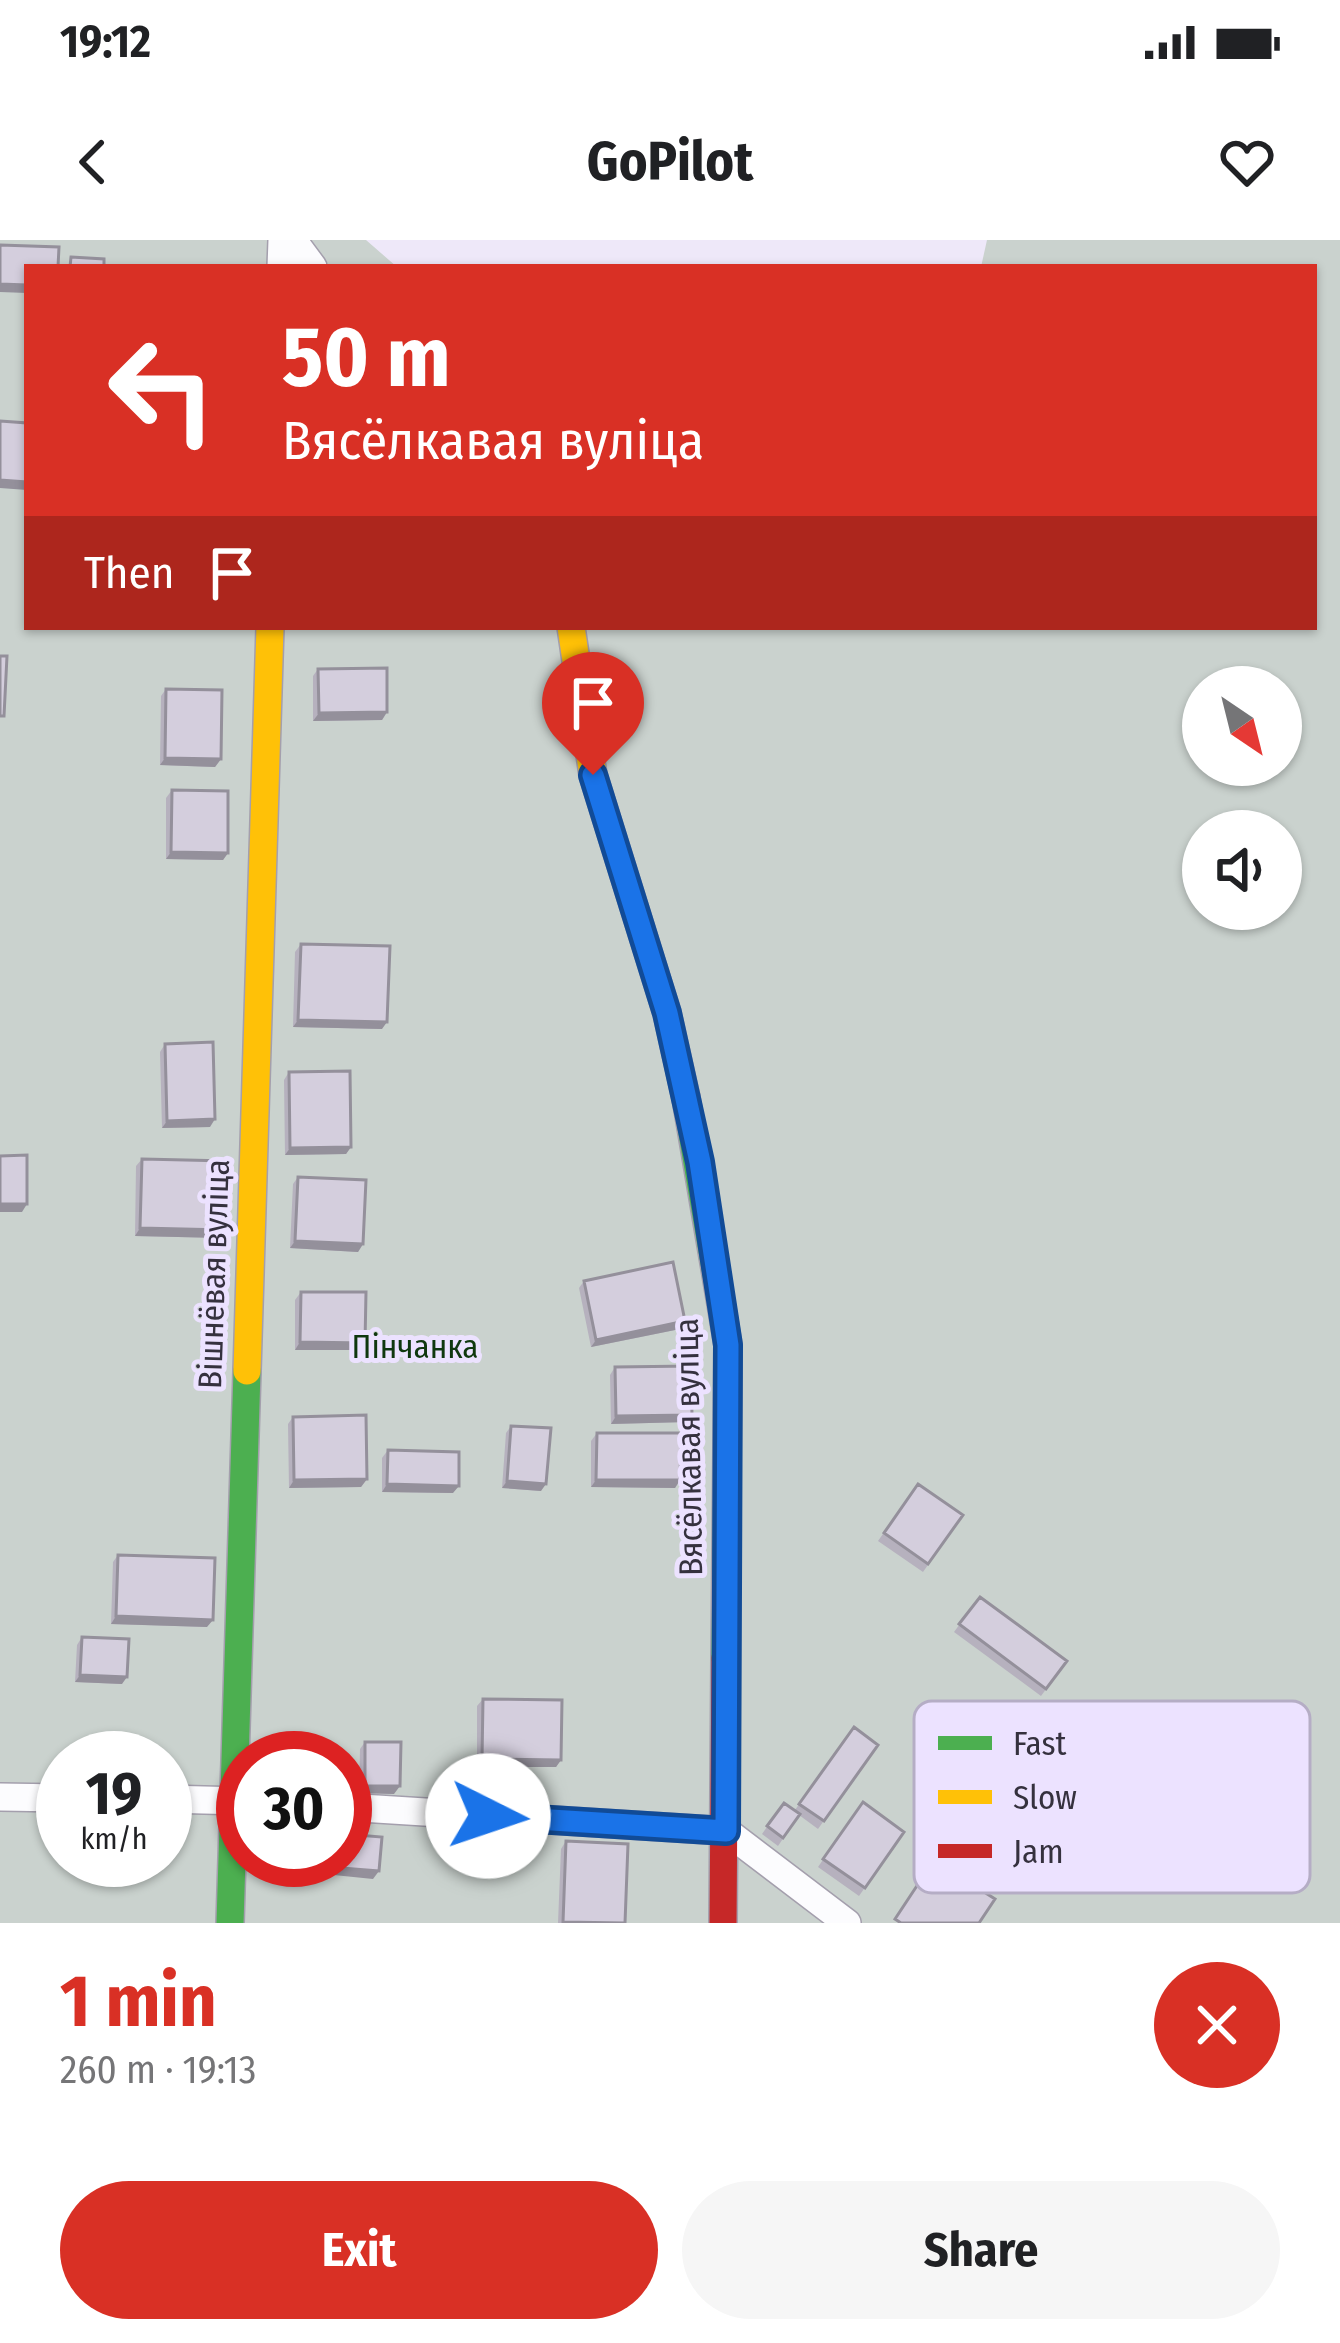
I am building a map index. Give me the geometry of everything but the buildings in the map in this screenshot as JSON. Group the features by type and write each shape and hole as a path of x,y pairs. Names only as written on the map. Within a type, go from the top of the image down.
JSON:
{"street":[{"name":"Вішнёвая вуліца","path":"240,1731 270,630"},
{"name":"Вясёлкавая вуліца","path":"571,630 593,775 667,1013 691,1119 728,1345 723,1923"},
{"path":"0,1797 36,1798"},
{"path":"372,1809 726,1831 847,1923"},
{"name":"Вішнёвая вуліца","path":"230,1923 232,1887"}],"green space":[{"name":"Пінчанка","path":"0,240 366,240 394,264 24,264 24,630 1317,630 1317,264 982,264 987,240 1340,240 1340,1923 0,1923"}],"traffic: fast":[{"path":"686,1098 728,1345 725,1658"},
{"path":"230,1923 247,1371"}],"traffic: slow":[{"path":"247,1371 270,630"},
{"path":"571,630 593,775 667,1013 686,1098"}],"traffic: jam":[{"path":"723,1923 725,1658"}],"route":[{"path":"488,1816 726,1831 728,1345 700,1162 667,1013 593,775"}]}
